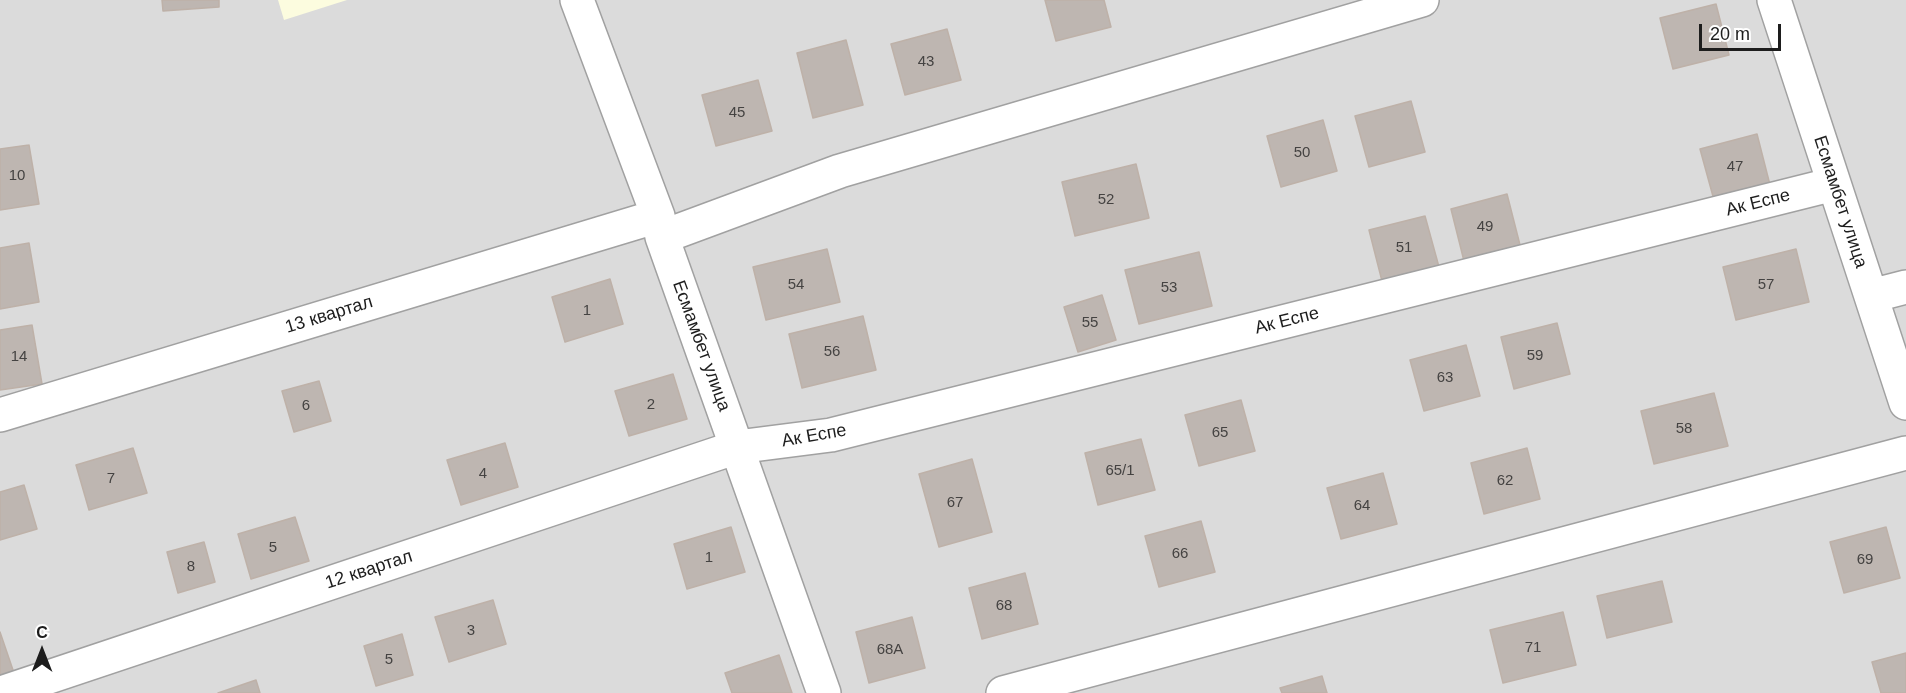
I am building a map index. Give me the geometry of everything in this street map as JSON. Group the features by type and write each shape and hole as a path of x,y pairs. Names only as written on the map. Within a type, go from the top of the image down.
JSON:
{"street":[{"name":"Есмамбет улица","path":"578,0 824,693"},
{"path":"660,226 1422,0"},
{"name":"Есмамбет улица","path":"1774,0 1906,403"},
{"name":"Ак Еспе","path":"737,447 831,435 1834,184"},
{"name":"13 квартал","path":"0,415 660,226"},
{"path":"1871,296 1906,287"},
{"name":"12 квартал","path":"1,693 737,447"},
{"path":"1003,693 1906,453"}],"shaded area":[{"path":"0,0 1906,0 1906,693 0,693"},
{"path":"278,0 347,0 284,20"}],"building":[{"path":"162,0 219,0 219,7 163,11"},
{"path":"1045,0 1104,0 1111,27 1056,41"},
{"path":"1716,4 1729,55 1673,69 1660,18"},
{"path":"947,29 961,80 905,95 891,44"},
{"path":"846,40 863,105 813,118 797,53"},
{"path":"758,80 772,131 716,146 702,95"},
{"path":"1411,101 1425,152 1369,167 1355,116"},
{"path":"1323,120 1337,171 1281,187 1267,136"},
{"path":"1757,134 1770,185 1714,200 1700,149"},
{"path":"29,145 39,204 0,210 0,149"},
{"path":"1136,164 1149,218 1075,236 1062,182"},
{"path":"1507,194 1520,245 1464,261 1451,209"},
{"path":"1425,216 1439,267 1382,281 1369,230"},
{"path":"29,243 39,302 0,309 0,248"},
{"path":"827,249 840,302 766,320 753,267"},
{"path":"1796,249 1809,302 1736,320 1723,267"},
{"path":"1199,252 1212,306 1139,324 1125,270"},
{"path":"610,279 623,324 565,342 552,297"},
{"path":"1102,295 1116,340 1078,352 1064,307"},
{"path":"863,316 876,370 802,388 789,334"},
{"path":"1557,323 1570,374 1514,389 1501,337"},
{"path":"32,325 42,384 0,390 0,330"},
{"path":"1466,345 1480,396 1424,411 1410,360"},
{"path":"673,374 687,419 629,436 615,391"},
{"path":"319,381 331,421 294,432 282,391"},
{"path":"1714,393 1728,446 1654,464 1641,411"},
{"path":"1241,400 1255,451 1199,466 1185,415"},
{"path":"1141,439 1155,490 1098,505 1085,453"},
{"path":"505,443 518,487 461,505 447,460"},
{"path":"133,448 147,493 89,510 76,465"},
{"path":"1527,448 1540,499 1484,514 1471,463"},
{"path":"972,459 992,532 939,547 919,474"},
{"path":"1383,473 1397,524 1341,539 1327,488"},
{"path":"24,485 37,529 0,540 0,492"},
{"path":"295,517 309,561 251,579 238,534"},
{"path":"1201,521 1215,572 1159,587 1145,536"},
{"path":"731,527 745,572 687,589 674,544"},
{"path":"1886,527 1900,578 1844,593 1830,542"},
{"path":"204,542 215,582 178,593 167,552"},
{"path":"1025,573 1038,624 982,639 969,588"},
{"path":"1662,581 1672,622 1607,638 1597,596"},
{"path":"493,600 506,644 449,662 435,617"},
{"path":"1563,612 1576,665 1503,683 1490,630"},
{"path":"912,617 925,668 869,683 856,632"},
{"path":"0,632 14,673 0,678"},
{"path":"402,634 413,675 376,686 364,646"},
{"path":"1906,653 1906,693 1881,693 1872,662"},
{"path":"779,655 792,693 732,693 725,673"},
{"path":"1322,676 1327,693 1282,693 1280,688"},
{"path":"256,680 260,693 218,693"}]}
